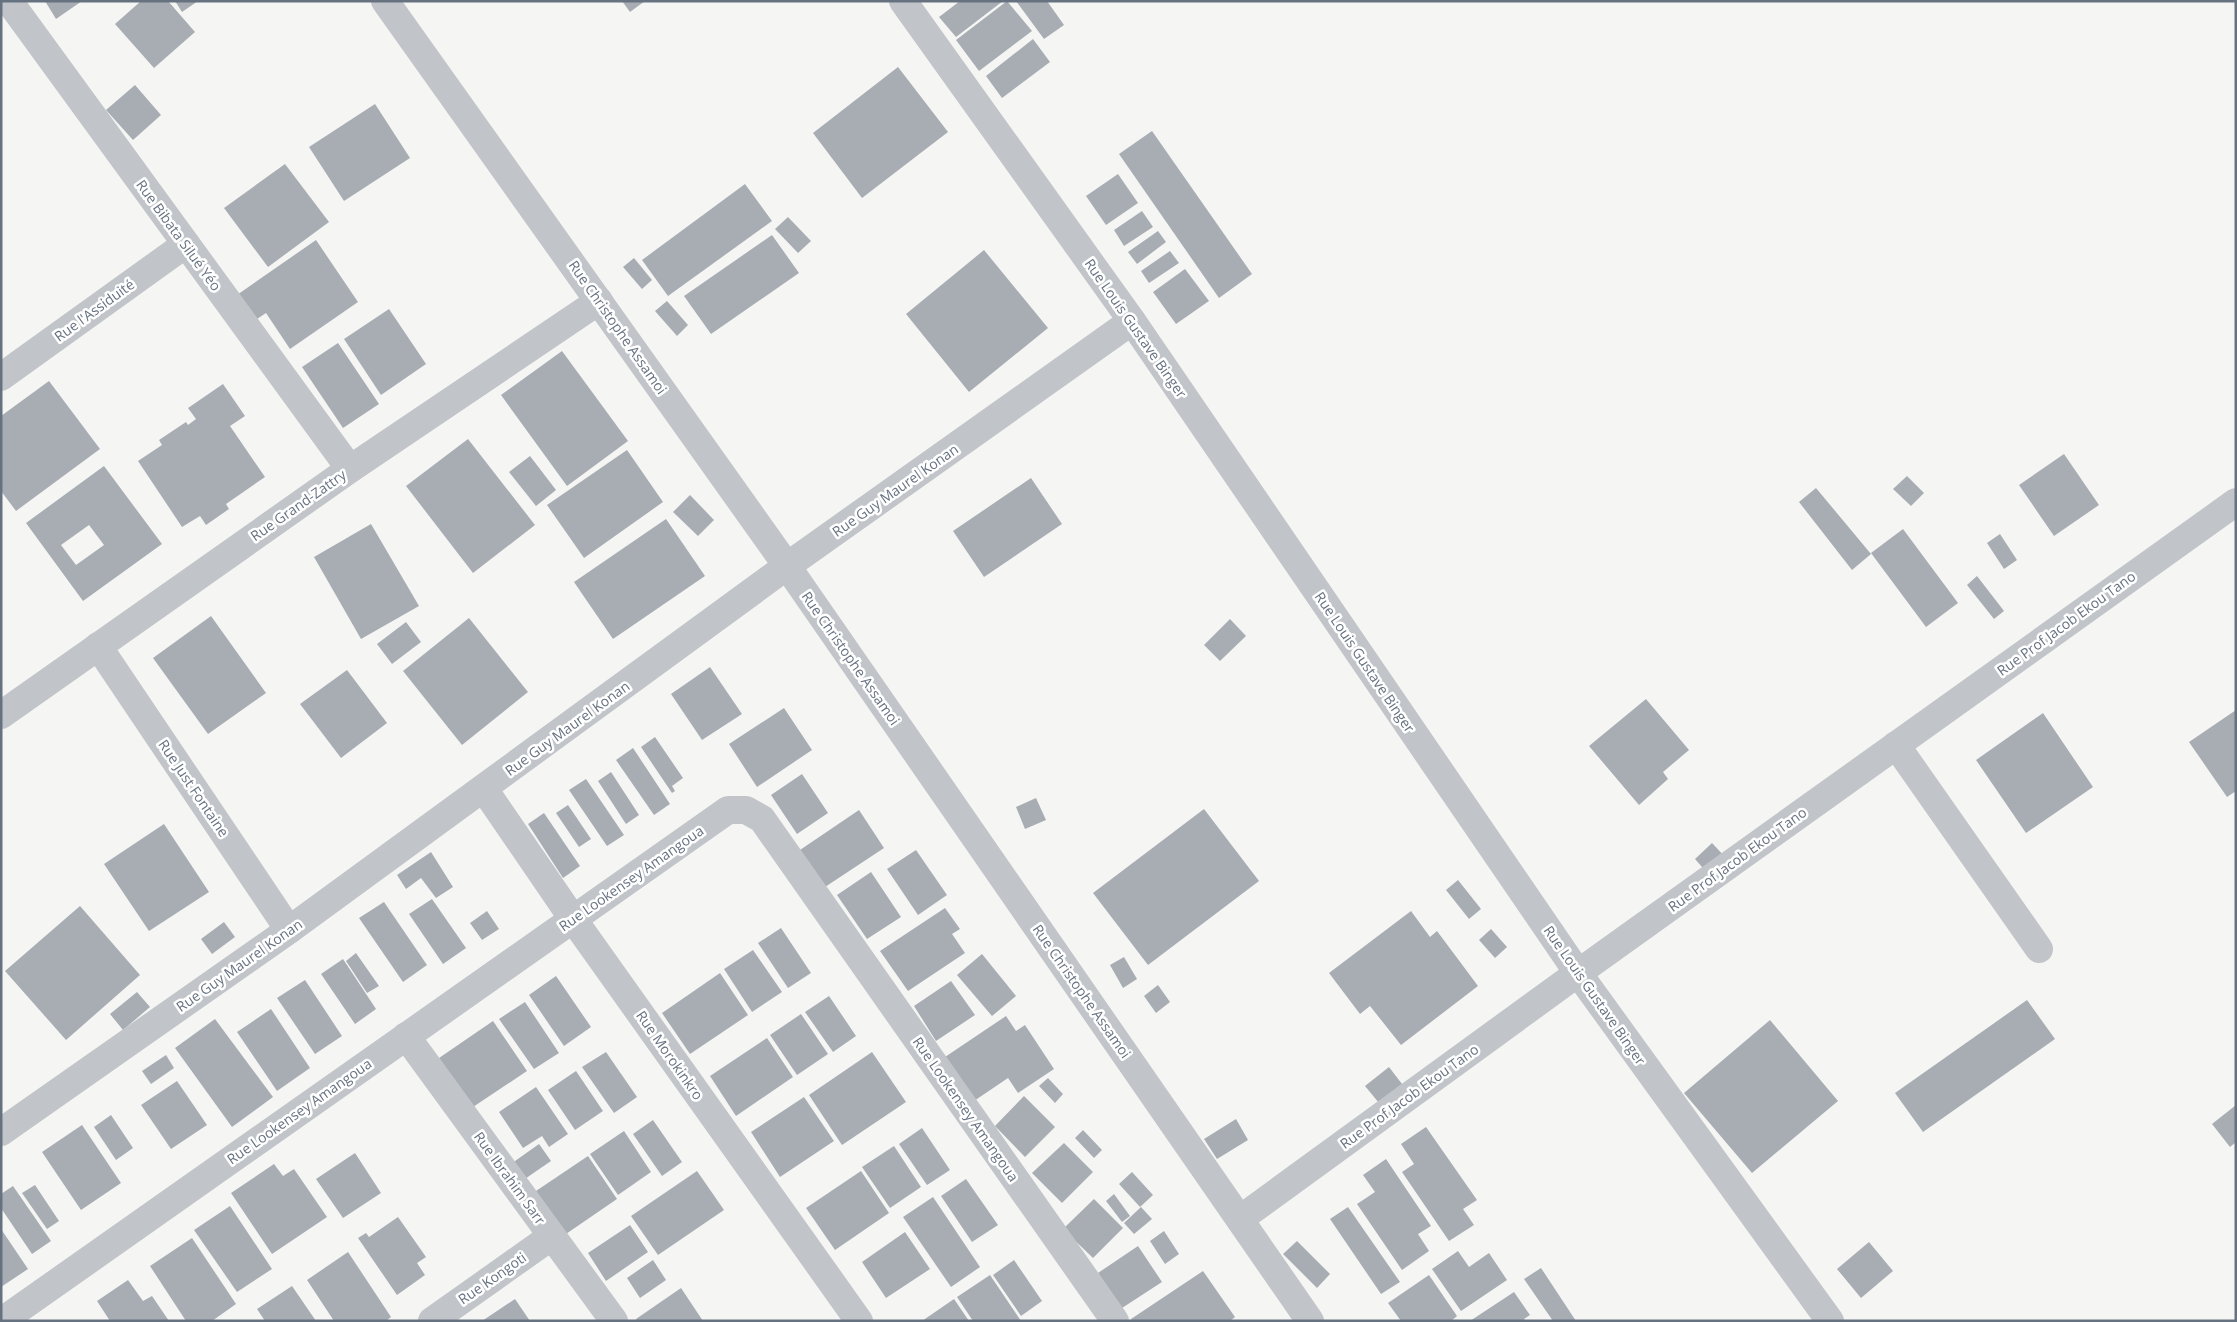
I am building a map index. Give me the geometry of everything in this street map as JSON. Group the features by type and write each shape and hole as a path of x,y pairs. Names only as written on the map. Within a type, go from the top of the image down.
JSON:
{"street":[{"path":"1,6 9,1"},
{"name":"Rue Bibata Silué Yéo","path":"9,1 350,469"},
{"name":"Rue Christophe Assamoi","path":"384,1 787,566 1310,1321"},
{"name":"Rue Louis Gustave Binger","path":"903,1 1132,321 1578,973 1830,1321"},
{"name":"Rue l'Assiduité","path":"1,376 186,244"},
{"name":"Rue Grand-Zattry","path":"1,715 350,469 599,301"},
{"name":"Rue Guy Maurel Konan","path":"1,1132 289,930 787,566 1132,321"},
{"name":"Rue Prof Jacob Ekou Tano","path":"1240,1219 1578,973 2236,502"},
{"name":"Rue Just Fontaine","path":"98,646 289,930"},
{"path":"1896,745 2039,949"},
{"name":"Rue Morokinkro","path":"484,789 573,919 859,1321"},
{"name":"Rue Lookensey Amangoua","path":"2,1321 728,810 746,810 762,819 1115,1321"},
{"name":"Rue Ibrahim Sarr","path":"406,1036 614,1321"},
{"name":"Rue Kongoti","path":"432,1321 552,1236"}],"building":[{"path":"45,1 82,1 56,19"},
{"path":"141,1 168,1 195,32 154,68 115,24"},
{"path":"175,1 198,1 182,12"},
{"path":"622,1 645,1 630,12"},
{"path":"960,1 1003,1 956,37 939,17"},
{"path":"1007,1 1032,31 979,71 956,40"},
{"path":"1016,1 1047,1 1064,25 1044,39"},
{"path":"1033,39 1050,62 1002,98 986,76"},
{"path":"898,67 948,132 862,198 813,133"},
{"path":"135,85 161,115 133,140 106,110"},
{"path":"375,104 410,158 344,201 309,147"},
{"path":"1152,131 1252,274 1219,298 1119,154"},
{"path":"285,164 329,222 268,267 224,208"},
{"path":"1118,174 1138,203 1106,225 1086,196"},
{"path":"745,184 772,221 668,296 642,260"},
{"path":"1142,211 1153,227 1124,246 1114,230"},
{"path":"788,217 811,241 798,253 775,229"},
{"path":"1158,231 1166,242 1137,264 1128,252"},
{"path":"772,235 799,273 711,334 684,296"},
{"path":"316,240 358,302 290,349 266,313 251,323 234,297"},
{"path":"984,250 1048,328 969,392 906,314"},
{"path":"1170,251 1179,263 1149,283 1141,271"},
{"path":"634,258 652,280 642,289 623,267"},
{"path":"1185,269 1209,301 1176,324 1153,292"},
{"path":"667,301 688,325 677,336 655,311"},
{"path":"389,309 426,364 381,395 344,339"},
{"path":"338,343 379,404 343,428 302,367"},
{"path":"562,351 628,441 567,486 501,395"},
{"path":"49,381 100,449 16,511 1,491 1,416"},
{"path":"223,384 245,416 230,426 265,477 226,504 229,509 206,525 200,516 182,527 138,461 162,445 159,440 186,422 188,425 196,419 188,408"},
{"path":"468,439 535,525 473,573 406,486"},
{"path":"627,450 663,502 584,558 547,505"},
{"path":"2064,454 2099,505 2054,536 2019,485"},
{"path":"530,456 556,490 536,506 509,472"},
{"path":"104,466 162,544 83,601 26,523","holes":["89,525 104,545 76,565 61,545"]},
{"path":"1907,476 1924,493 1911,506 1893,489"},
{"path":"1031,478 1062,524 984,577 953,531"},
{"path":"1816,488 1871,554 1852,570 1799,502"},
{"path":"690,495 714,520 698,536 673,512"},
{"path":"666,519 705,576 613,639 574,582"},
{"path":"371,524 419,606 361,639 314,557"},
{"path":"1903,529 1958,603 1926,627 1871,553"},
{"path":"2000,534 2017,560 2004,569 1987,543"},
{"path":"1977,576 2004,611 1994,619 1967,585"},
{"path":"211,616 266,693 208,734 153,658"},
{"path":"469,618 528,692 462,745 403,671"},
{"path":"1230,619 1246,636 1220,661 1204,645"},
{"path":"406,622 421,642 392,664 377,644"},
{"path":"710,667 742,714 702,740 671,694"},
{"path":"347,670 387,723 341,758 300,704"},
{"path":"1646,699 1689,750 1663,772 1668,779 1639,805 1589,746"},
{"path":"784,708 812,750 757,787 729,744"},
{"path":"2236,710 2236,791 2227,797 2189,742"},
{"path":"2043,713 2093,787 2026,833 1976,760"},
{"path":"655,737 683,778 672,786 675,791 672,793 641,747"},
{"path":"633,748 670,804 654,815 616,760"},
{"path":"611,772 639,815 626,824 598,781"},
{"path":"802,774 828,813 797,834 771,795"},
{"path":"586,779 624,835 607,846 569,790"},
{"path":"1036,798 1046,820 1025,829 1016,807"},
{"path":"568,805 591,839 579,847 556,813"},
{"path":"1204,809 1259,881 1148,965 1093,893"},
{"path":"859,810 884,848 822,889 797,852"},
{"path":"544,813 580,866 563,878 528,824"},
{"path":"164,824 209,892 149,931 104,864"},
{"path":"1712,843 1726,858 1709,875 1695,859"},
{"path":"916,850 947,895 918,915 887,869"},
{"path":"431,852 453,887 436,898 421,878 406,889 397,875"},
{"path":"871,872 901,917 867,939 837,895"},
{"path":"1458,880 1481,909 1469,919 1446,890"},
{"path":"432,899 466,948 443,964 409,914"},
{"path":"384,902 427,965 403,982 359,918"},
{"path":"80,906 140,975 66,1040 5,971"},
{"path":"945,908 960,929 952,934 965,953 908,991 880,951"},
{"path":"487,911 499,929 482,940 470,923"},
{"path":"1411,911 1430,937 1437,931 1478,986 1401,1045 1370,1006 1360,1014 1329,973"},
{"path":"224,922 235,937 212,954 201,939"},
{"path":"781,928 811,973 788,988 758,943"},
{"path":"1491,929 1507,947 1495,958 1479,940"},
{"path":"753,950 782,992 752,1012 724,969"},
{"path":"356,953 379,986 367,993 346,961"},
{"path":"982,954 1016,996 992,1016 957,975"},
{"path":"1124,957 1137,979 1123,988 1110,965"},
{"path":"343,959 376,1009 355,1024 321,974"},
{"path":"720,973 748,1015 690,1054 662,1013"},
{"path":"556,976 591,1027 564,1046 529,995"},
{"path":"305,980 342,1036 315,1054 277,998"},
{"path":"951,981 975,1015 936,1041 914,1006"},
{"path":"1158,985 1170,1002 1156,1013 1144,996"},
{"path":"137,992 150,1007 123,1030 110,1014"},
{"path":"829,996 856,1036 833,1052 805,1012"},
{"path":"2027,1000 2055,1039 1923,1132 1895,1093"},
{"path":"525,1002 559,1053 534,1069 499,1019"},
{"path":"271,1009 310,1068 277,1091 237,1032"},
{"path":"801,1014 828,1054 797,1075 770,1035"},
{"path":"1006,1016 1016,1031 1025,1025 1054,1069 1018,1093 1008,1078 974,1101 945,1057"},
{"path":"215,1019 273,1097 232,1127 175,1048"},
{"path":"1770,1020 1838,1101 1752,1173 1684,1093"},
{"path":"493,1021 527,1071 473,1107 439,1058"},
{"path":"767,1038 793,1077 736,1116 710,1076"},
{"path":"606,1052 637,1097 614,1113 582,1067"},
{"path":"872,1052 906,1102 842,1145 809,1095"},
{"path":"166,1055 174,1068 151,1084 142,1071"},
{"path":"1389,1067 1402,1084 1379,1103 1365,1086"},
{"path":"576,1071 603,1111 575,1130 548,1090"},
{"path":"1048,1078 1063,1094 1055,1103 1039,1086"},
{"path":"177,1081 207,1125 171,1149 141,1105"},
{"path":"536,1087 568,1134 549,1147 542,1136 523,1148 499,1112"},
{"path":"1024,1096 1055,1127 1025,1157 995,1126"},
{"path":"804,1097 834,1141 780,1177 751,1132"},
{"path":"2236,1105 2236,1142 2230,1147 2212,1124"},
{"path":"111,1115 133,1148 116,1160 94,1127"},
{"path":"1236,1119 1248,1140 1217,1159 1204,1139"},
{"path":"653,1120 682,1162 662,1176 633,1134"},
{"path":"82,1125 121,1183 81,1210 42,1152"},
{"path":"1426,1127 1477,1200 1463,1209 1474,1225 1449,1241 1402,1172 1414,1164 1401,1144"},
{"path":"922,1128 950,1170 927,1185 899,1144"},
{"path":"1083,1130 1102,1150 1094,1158 1075,1138"},
{"path":"624,1131 651,1172 618,1195 590,1154"},
{"path":"1064,1143 1093,1172 1062,1203 1032,1173"},
{"path":"539,1144 551,1161 519,1183 508,1166"},
{"path":"894,1146 921,1187 890,1208 862,1167"},
{"path":"355,1153 381,1193 343,1218 316,1179"},
{"path":"588,1156 617,1199 563,1236 533,1193"},
{"path":"1386,1159 1431,1226 1418,1234 1429,1251 1402,1270 1357,1204 1375,1192 1363,1175"},
{"path":"274,1164 283,1176 294,1169 327,1217 272,1254 231,1193"},
{"path":"697,1171 724,1210 658,1255 631,1216"},
{"path":"861,1171 889,1213 835,1250 806,1208"},
{"path":"1132,1172 1153,1195 1140,1207 1119,1184"},
{"path":"966,1179 998,1225 972,1242 941,1196"},
{"path":"35,1185 59,1221 47,1229 22,1193"},
{"path":"13,1186 51,1241 32,1254 1,1208 1,1194"},
{"path":"1114,1194 1130,1216 1122,1222 1106,1201"},
{"path":"933,1197 980,1267 951,1287 903,1217"},
{"path":"1094,1199 1123,1228 1093,1258 1063,1229"},
{"path":"230,1206 272,1269 237,1292 194,1230"},
{"path":"1141,1207 1152,1219 1134,1234 1124,1223"},
{"path":"1348,1207 1400,1282 1381,1294 1330,1219"},
{"path":"398,1217 426,1257 417,1263 425,1275 397,1295 358,1238 366,1233 369,1237"},
{"path":"630,1225 648,1252 606,1281 588,1253"},
{"path":"1,1229 28,1269 1,1287"},
{"path":"1164,1231 1179,1254 1165,1264 1150,1241"},
{"path":"905,1232 930,1269 886,1298 862,1262"},
{"path":"192,1238 236,1304 212,1321 186,1321 150,1266"},
{"path":"1297,1241 1330,1274 1317,1288 1283,1254"},
{"path":"1869,1242 1893,1271 1861,1298 1837,1269"},
{"path":"1138,1246 1162,1282 1122,1308 1098,1273"},
{"path":"1458,1251 1469,1267 1489,1253 1507,1280 1461,1311 1432,1269"},
{"path":"348,1252 391,1317 386,1321 334,1321 307,1280"},
{"path":"653,1260 666,1280 640,1298 627,1278"},
{"path":"1014,1260 1042,1301 1021,1316 993,1275"},
{"path":"1541,1268 1576,1321 1553,1321 1524,1279"},
{"path":"1203,1271 1235,1317 1230,1321 1132,1321 1131,1319"},
{"path":"990,1275 1021,1321 973,1321 957,1297"},
{"path":"1429,1275 1457,1316 1451,1321 1401,1321 1388,1303"},
{"path":"128,1280 143,1301 152,1296 169,1321 110,1321 97,1301"},
{"path":"292,1286 316,1321 265,1321 257,1309"},
{"path":"681,1288 703,1321 637,1321 636,1319"},
{"path":"1514,1292 1530,1315 1524,1319 1525,1321 1470,1321"},
{"path":"515,1299 530,1321 482,1321"},
{"path":"954,1299 969,1321 922,1321"}]}
